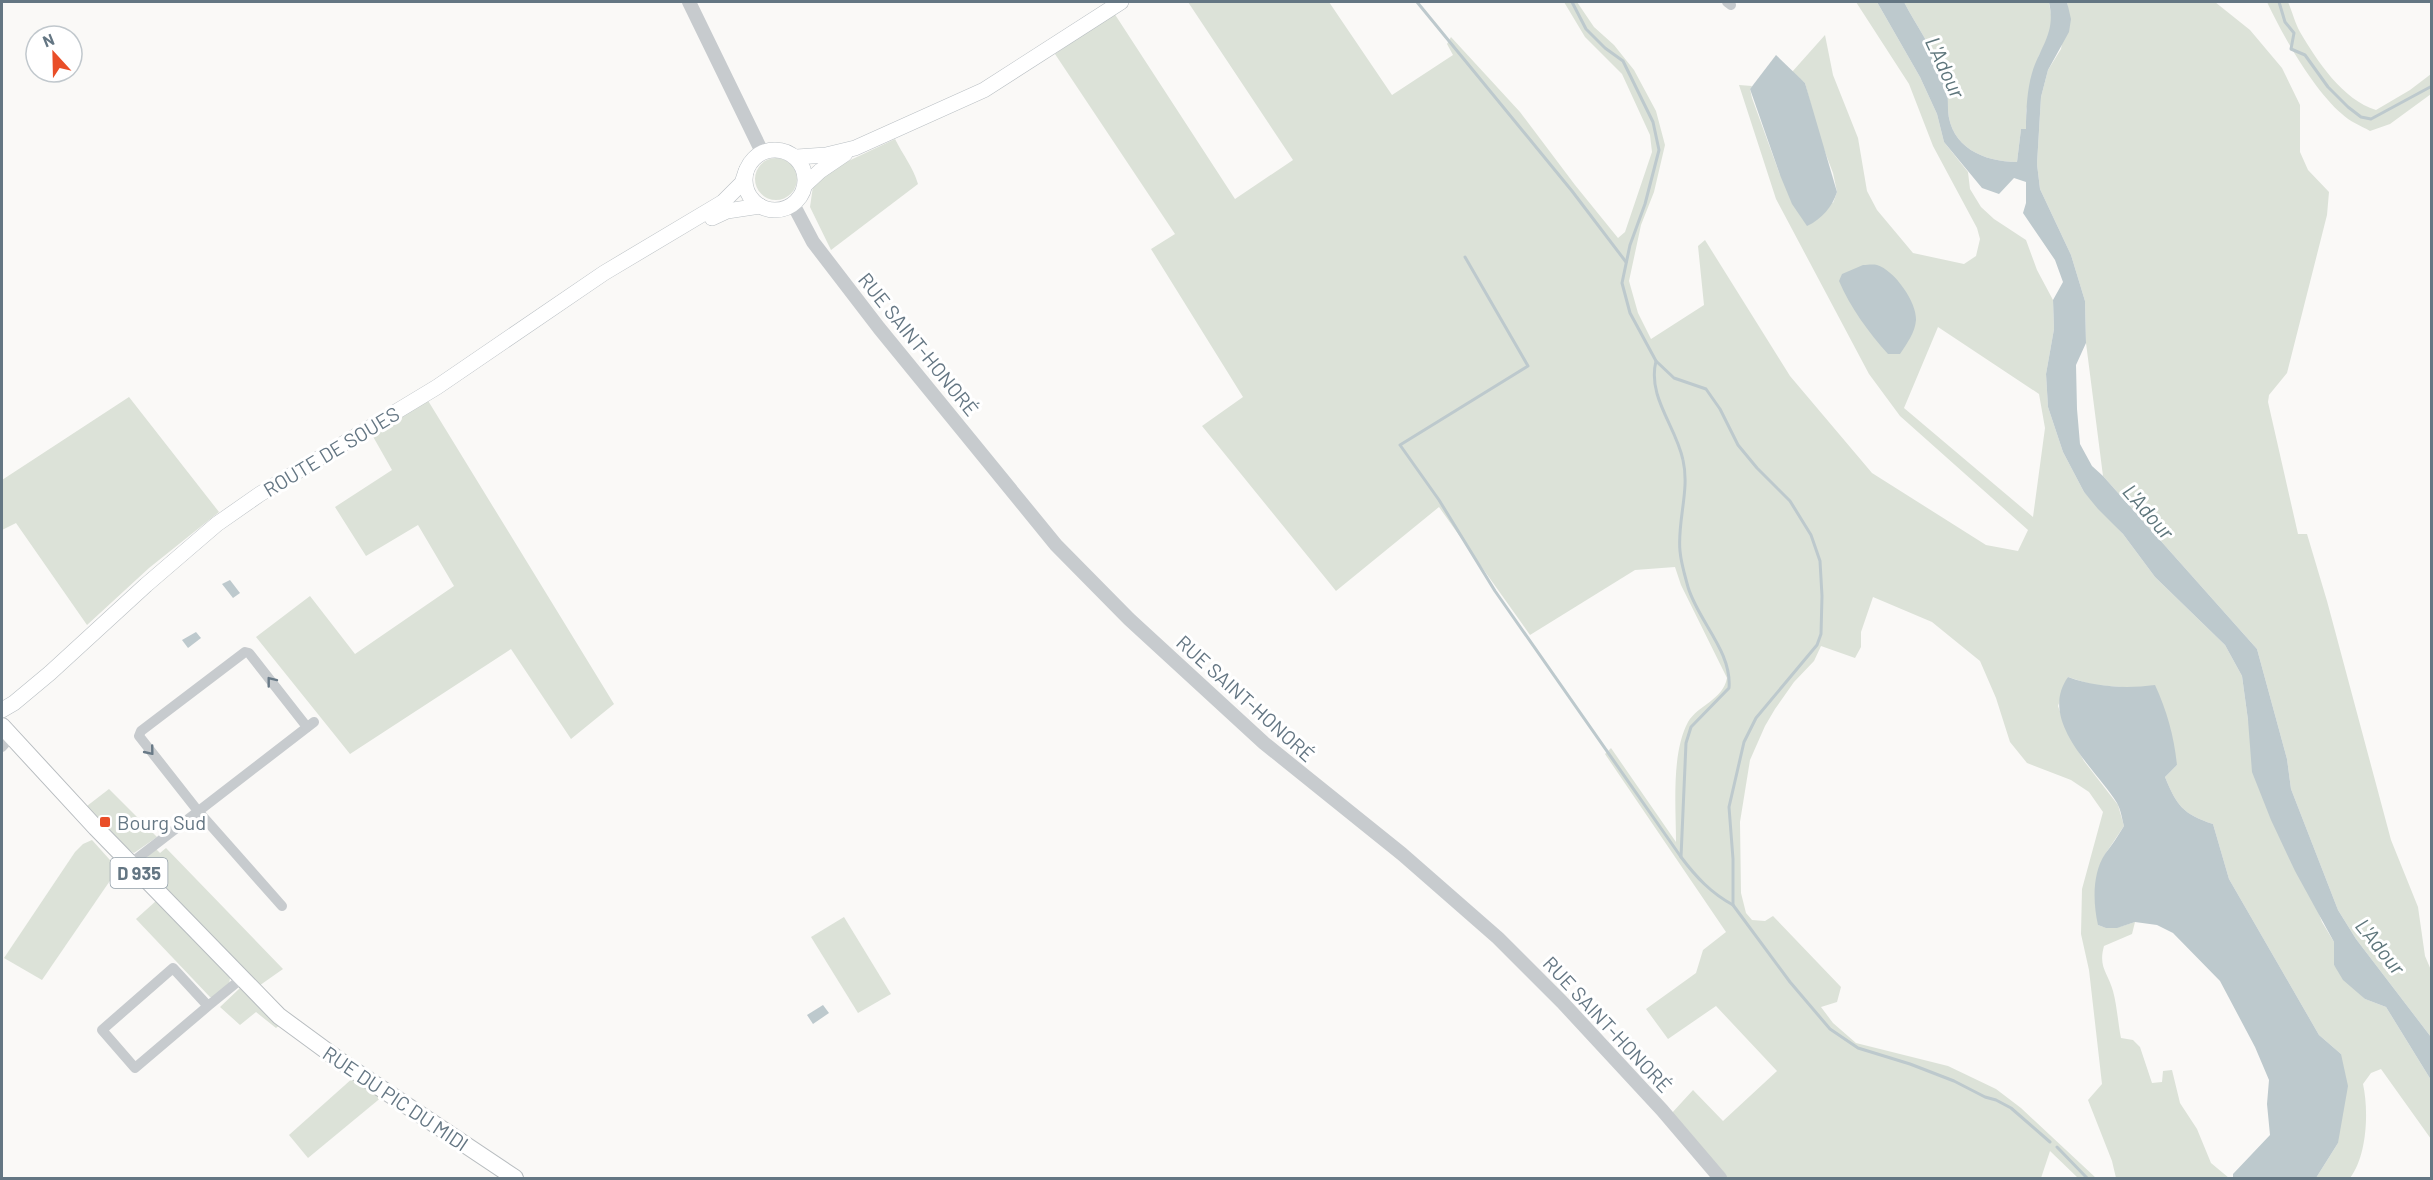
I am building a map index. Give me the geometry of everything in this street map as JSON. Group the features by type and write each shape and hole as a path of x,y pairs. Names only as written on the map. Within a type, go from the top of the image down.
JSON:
{"main road":[{"path":"855,148 826,155 797,157 777,149 762,152 752,160 746,171 747,192 760,206 777,209 793,204 802,194 806,184 820,171 855,148 984,90 1121,2"},
{"path":"797,157 805,172 806,184"},
{"name":"ROUTE DE SOUES","path":"2,710 50,673 137,592 217,524 260,494 437,387 577,291 730,196 742,183 746,171"},
{"name":"ROUTE DE SOUES","path":"686,225 701,223 727,211 760,206"},
{"name":"D 935","path":"5,737 241,979"},
{"name":"RUE DU PIC DU MIDI","path":"241,979 279,1016 343,1063 515,1179"}],"street":[{"path":"689,2 720,60 762,152"},
{"name":"RUE SAINT-HONORÉ","path":"793,204 813,242 879,328 1056,545 1129,619 1264,743 1402,854 1498,938 1562,1002 1662,1110 1720,1179"},
{"path":"130,864 198,811 310,725 249,653 242,653 232,660 141,731 139,736 198,811 282,906"},
{"path":"208,1006 172,968 102,1030 135,1068 241,979"}],"shaded area":[{"path":"1188,2 1329,2 1392,95 1453,55 1447,44 1451,37 1520,112 1618,238 1625,232 1652,152 1650,135 1622,74 1585,37 1564,2 1577,2 1594,27 1614,45 1634,70 1656,111 1665,145 1654,192 1641,225 1629,281 1638,313 1651,339 1704,305 1698,246 1705,240 1790,376 1872,473 1986,545 2018,551 2028,530 1900,416 1869,374 1776,199 1739,85 1752,86 1750,89 1752,98 1780,175 1833,203 1837,192 1833,173 1819,136 1805,83 1792,72 1825,35 1833,75 1858,138 1867,191 1877,210 1913,253 1964,264 1976,256 1980,239 1977,228 1933,146 1909,84 1856,2 1877,2 1920,77 1937,114 1944,142 1968,172 1970,189 1981,207 1994,219 2026,240 2037,270 2053,300 2054,329 2046,374 2048,407 2063,452 2084,492 2123,534 2155,577 2225,645 2242,676 2248,720 2322,922 2334,942 2334,965 2365,999 2386,1007 2431,1080 2431,1139 2381,1069 2371,1073 2363,1084 2366,1107 2365,1133 2356,1169 2350,1178 2316,1178 2338,1143 2341,1054 2319,1035 2229,879 2213,824 2195,817 2182,808 2173,795 2165,777 2177,765 2137,688 2093,685 2068,677 2058,706 2066,729 2084,761 2118,805 2124,826 2104,856 2098,925 2112,928 2135,922 2132,934 2104,946 2102,953 2103,965 2114,997 2121,1038 2133,1040 2140,1047 2152,1083 2162,1082 2163,1071 2172,1070 2180,1103 2197,1129 2211,1163 2229,1178 2116,1178 2112,1161 2088,1100 2102,1084 2089,970 2081,934 2082,889 2103,812 2089,792 2071,780 2027,763 2010,742 1996,698 1980,661 1932,622 1873,597 1861,632 1861,647 1855,658 1821,646 1814,661 1794,682 1775,709 1750,760 1740,822 1741,893 1746,913 1752,920 1765,921 1773,916 1841,987 1837,1002 1821,1007 1833,1023 1856,1043 1948,1066 1996,1089 2021,1108 2096,1178 2078,1178 2050,1151 2041,1178 1726,1178 1671,1114 1693,1090 1723,1121 1777,1071 1716,1006 1668,1039 1646,1009 1696,973 1703,950 1726,932 1605,754 1611,748 1676,842 1677,765 1683,735 1692,716 1721,692 1727,678 1681,585 1675,567 1635,570 1530,635 1439,507 1336,591 1202,426 1243,397 1151,249 1175,234 1055,54 1114,13 1235,199 1293,160","holes":["1938,327 2039,394 2045,428 2033,517 1904,408"]},
{"path":"1877,2 1904,2 1943,74 1947,88 1950,123 1962,143 1981,155 2017,162 2021,129 2026,129 2030,80 2047,39 2051,22 2049,2 2067,2 2071,19 2069,32 2048,70 2041,97 2037,164 2040,189 2071,255 2085,301 2086,343 2076,365 2080,444 2092,466 2257,649 2287,759 2291,789 2338,910 2356,939 2431,1037 2431,1080 2386,1007 2365,999 2343,980 2334,965 2334,942 2295,871 2252,772 2242,676 2225,645 2155,577 2123,534 2084,492 2063,452 2048,407 2046,374 2054,329 2053,300 2063,282 2055,260 2023,213 2026,203 2026,182 2014,178 1999,194 1982,188 1944,142 1937,114 1920,77"},
{"path":"1904,2 2049,2 2052,21 2049,37 2039,55 2026,111 2026,130 2021,129 2017,162 1981,155 1962,143 1955,134 1950,123 1947,88 1943,74"},
{"path":"2067,2 2215,2 2250,30 2282,68 2300,105 2300,152 2308,170 2329,192 2327,215 2287,373 2269,395 2268,402 2298,534 2307,534 2391,840 2418,907 2425,956 2431,970 2431,1037 2356,939 2338,910 2291,789 2287,759 2257,649 2103,476 2086,343 2085,301 2071,255 2040,189 2037,164 2041,97 2048,70 2061,49"},
{"path":"2267,2 2288,2 2300,32 2314,55 2342,89 2364,105 2376,110 2410,90 2431,74 2431,94 2390,124 2370,131 2355,123 2345,117 2320,91 2290,46"},
{"path":"1776,55 1805,83 1837,192 1826,212 1807,226 1792,204 1750,89"},
{"path":"895,139 918,184 831,250 810,207 813,186 840,165"},
{"path":"776,158 784,159 791,164 796,171 796,187 791,194 784,199 776,200 768,199 761,194 756,187 755,179 756,171 761,164 768,159"},
{"path":"1863,265 1877,265 1884,268 1897,280 1913,305 1916,320 1914,329 1900,354 1888,354 1867,329 1843,291 1839,281 1842,274"},
{"path":"129,397 219,512 149,568 87,625 16,523 2,530 2,480"},
{"path":"427,399 614,704 571,739 511,649 350,754 256,637 310,596 355,654 454,586 418,525 366,556 335,507 392,470 371,433"},
{"path":"230,580 240,593 233,598 222,584"},
{"path":"196,632 201,638 188,648 182,640"},
{"path":"2068,677 2111,686 2155,685 2174,744 2177,765 2165,777 2173,795 2182,808 2195,817 2213,824 2229,879 2319,1035 2341,1054 2348,1086 2338,1143 2316,1178 2233,1178 2233,1174 2270,1135 2267,1104 2269,1080 2255,1047 2220,981 2173,933 2157,925 2135,922 2117,928 2106,928 2098,925 2095,898 2098,870 2105,854 2124,826 2117,803 2084,760 2064,727 2060,710 2060,694"},
{"path":"109,789 157,837 134,853 87,806"},
{"path":"92,840 118,869 42,980 4,958 75,852 83,844"},
{"path":"166,848 283,969 256,988 148,874 144,866 148,856 156,849 160,853"},
{"path":"156,901 230,978 229,985 214,997 210,997 136,919"},
{"path":"844,917 891,994 858,1013 811,937"},
{"path":"240,988 281,1024 276,1028 256,1012 240,1025 220,1007"},
{"path":"823,1005 829,1013 813,1024 807,1015"},
{"path":"354,1077 383,1096 308,1158 289,1135"}],"waterway":[{"path":"1417,2 1572,191 1626,262"},
{"path":"1572,2 1586,29 1605,48 1623,61 1653,122 1659,150 1645,204 1630,245 1622,283 1630,313 1656,361 1674,378 1706,389 1720,409 1738,445 1790,501 1811,535 1820,561 1821,634 1817,645 1756,718 1744,742 1729,807 1733,859 1733,905 1790,982 1830,1029 1858,1048 1910,1064 1996,1100 2011,1108 2050,1142"},
{"path":"2279,2 2285,22 2294,33 2291,49 2305,55 2328,87 2361,117 2371,119 2432,86"},
{"path":"1465,257 1528,366 1400,445 1439,500 1495,591 1681,857"},
{"path":"1656,361 1655,387 1679,447 1685,471 1680,529 1682,565 1693,600 1720,649 1729,674 1729,688 1691,727 1686,743 1681,857 1704,884 1733,905"},
{"path":"2057,1147 2087,1178"}],"place":[{"name":"Bourg Sud","path":"105,822"}],"water label":[{"name":"L'Adour","path":"1946,67"},
{"name":"L'Adour","path":"2149,511"},
{"name":"L'Adour","path":"2381,946"}]}
